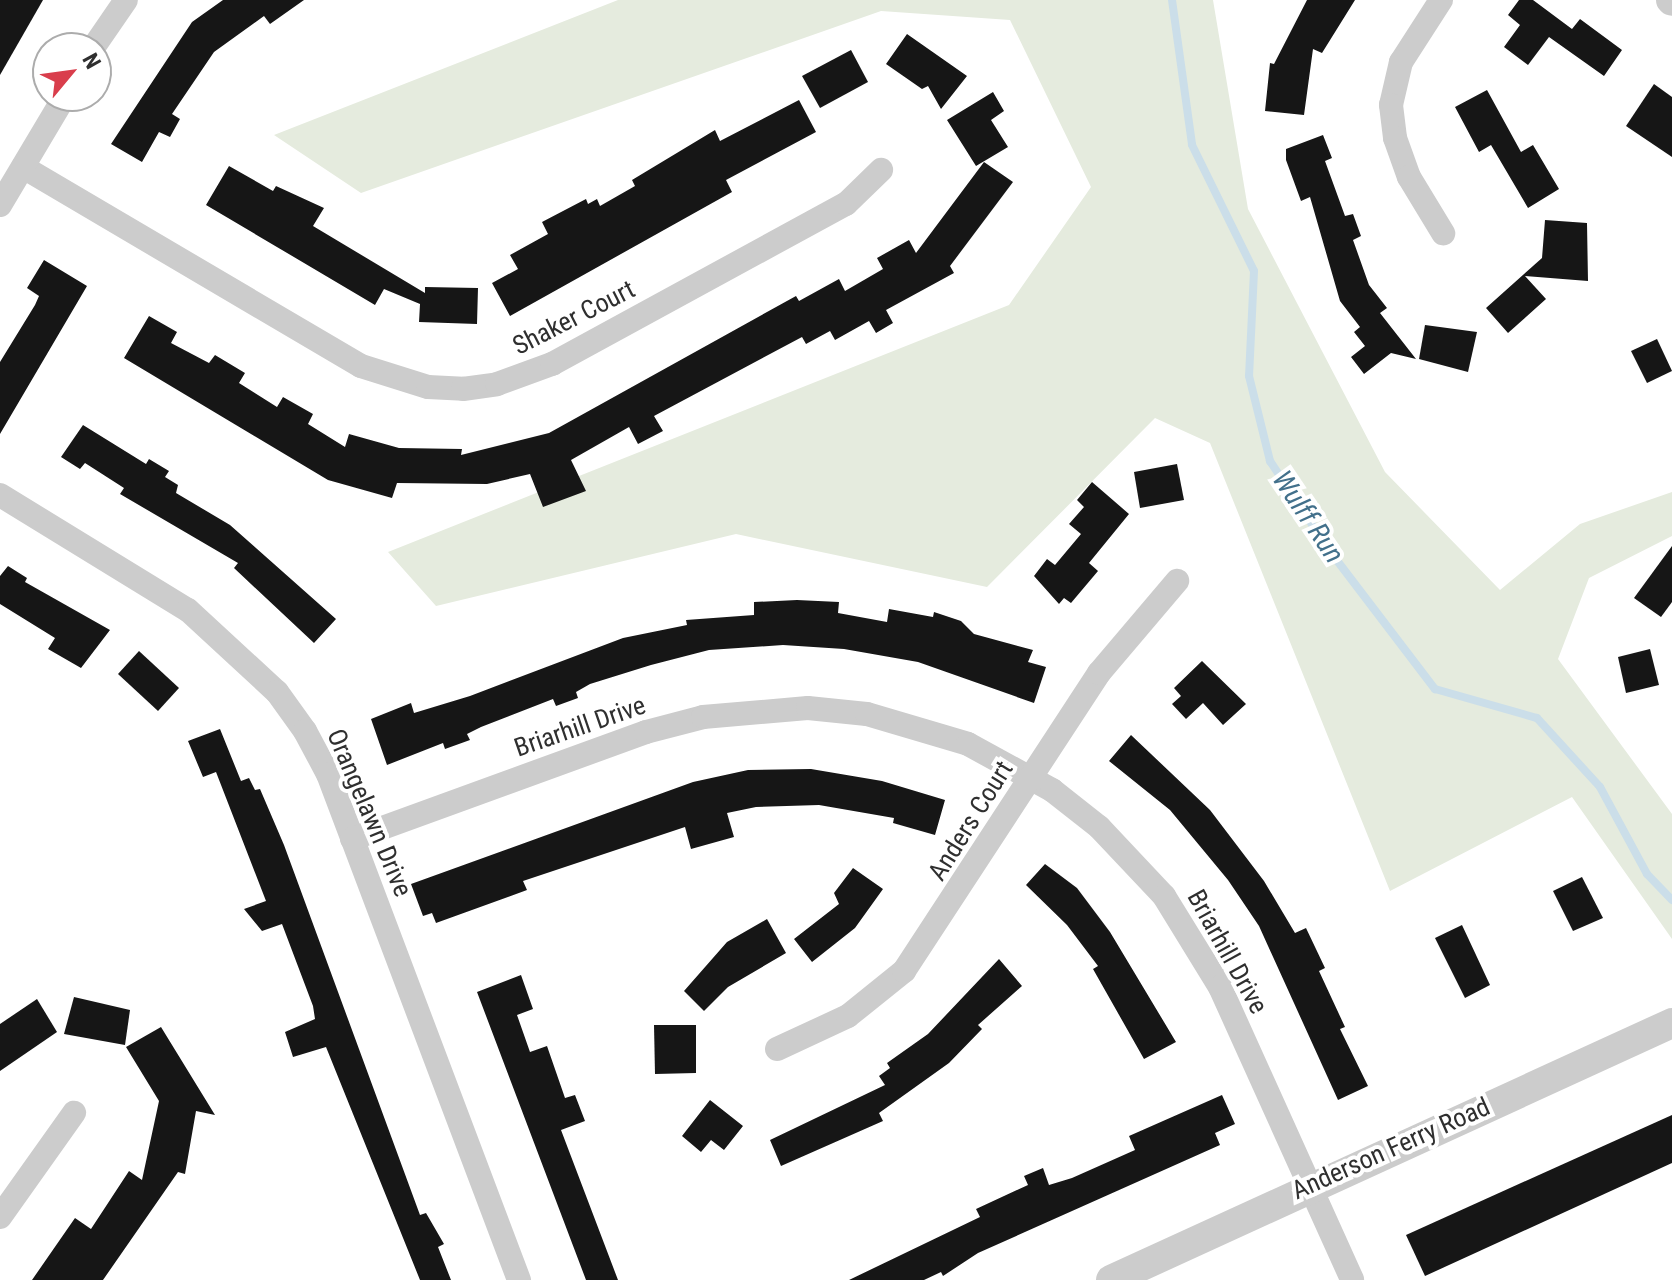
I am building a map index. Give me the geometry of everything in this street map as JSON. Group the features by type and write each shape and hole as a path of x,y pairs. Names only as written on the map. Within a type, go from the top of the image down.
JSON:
{"street":[{"path":"104,32 126,0"},
{"path":"1441,0 1401,62 1391,105 1395,138 1409,177 1443,233"},
{"path":"0,205 56,112"},
{"name":"Shaker Court","path":"23,167 361,366 405,382 463,389 497,384 552,364 846,204 881,170"},
{"name":"Orangelawn Drive","path":"0,495 166,593 277,692 328,774 519,1280"},
{"name":"Anders Court","path":"777,1049 848,1016 904,971 1099,673 1177,581"},
{"name":"Briarhill Drive","path":"352,839 646,732 750,710 867,714 968,744 1033,776 1133,860 1191,935 1220,987 1352,1280"},
{"name":"Anderson Ferry Road","path":"1111,1280 1309,1186 1672,1023"},
{"path":"0,1217 74,1113"}],"shaded area":[{"path":"618,0 1213,0 1248,209 1385,472 1500,590 1580,524 1672,492 1672,536 1589,578 1558,659 1672,814 1672,939 1572,797 1390,891 1210,443 1155,418 987,587 736,534 436,606 388,552 1009,305 1091,187 1010,20 881,11 361,193 274,135"}],"building":[{"path":"0,0 43,0 0,75"},
{"path":"223,0 304,0 270,24 264,16 214,52 172,114 180,119 170,137 159,132 142,162 111,144 192,22"},
{"path":"1307,0 1355,0 1322,53 1313,49 1304,115 1265,111 1270,63 1274,64"},
{"path":"1519,0 1533,0 1572,29 1580,19 1622,50 1604,76 1549,37 1528,65 1504,47 1520,25 1508,15"},
{"path":"907,34 967,76 941,109 928,86 922,89 886,64"},
{"path":"851,50 868,82 820,108 802,76"},
{"path":"1654,84 1672,97 1672,157 1626,126"},
{"path":"1487,90 1521,152 1533,145 1559,189 1528,208 1491,145 1479,152 1455,107"},
{"path":"993,92 1004,111 991,120 1008,147 976,166 947,120"},
{"path":"799,100 816,132 726,180 732,192 510,316 492,283 518,269 510,255 548,234 542,222 586,199 588,204 597,199 600,206 635,186 632,180 715,130 720,141"},
{"path":"1323,135 1332,158 1325,161 1345,216 1353,214 1361,236 1353,240 1369,285 1387,308 1380,313 1416,359 1391,353 1364,374 1351,357 1365,346 1354,332 1360,327 1340,301 1310,197 1301,201 1286,160 1286,149"},
{"path":"984,162 1013,182 950,266 954,273 886,310 893,323 876,333 869,321 835,340 830,331 806,344 802,337 654,416 663,431 638,444 629,427 571,460 586,491 543,507 530,474 487,484 397,483 392,498 328,480 124,358 149,316 177,332 171,343 209,363 215,355 245,373 239,383 277,407 283,397 313,414 308,424 345,447 349,434 399,448 462,449 461,455 549,433 796,296 799,301 839,279 845,291 883,269 877,258 909,240 916,253"},
{"path":"229,166 273,191 276,186 324,208 313,226 425,293 425,287 478,288 477,324 419,322 420,304 384,289 375,305 206,205"},
{"path":"1545,220 1587,223 1588,281 1525,276 1546,299 1508,333 1486,308 1542,258"},
{"path":"44,260 87,286 0,434 0,362 39,296 27,288"},
{"path":"1425,325 1477,332 1468,372 1419,359"},
{"path":"1657,339 1672,371 1647,383 1631,351"},
{"path":"83,425 146,464 149,459 169,471 165,477 178,485 176,493 230,525 336,619 314,643 234,568 238,563 120,494 124,488 85,463 80,469 61,457"},
{"path":"1177,464 1184,500 1140,508 1134,472"},
{"path":"1092,482 1129,514 1089,563 1098,571 1071,603 1064,598 1059,604 1034,576 1047,559 1055,565 1081,534 1069,524 1084,507 1077,500"},
{"path":"1672,546 1672,602 1661,617 1634,598"},
{"path":"8,566 27,578 25,582 110,630 81,668 48,649 55,638 0,604 0,576"},
{"path":"754,602 839,602 838,613 887,622 889,609 933,617 934,612 961,621 974,634 1033,650 1028,662 1046,667 1034,703 918,662 844,649 783,645 709,650 651,665 590,684 576,692 578,698 556,706 553,699 481,727 467,734 470,740 445,749 443,743 387,765 371,719 411,703 414,713 470,696 623,638 687,625 686,620 754,615"},
{"path":"1650,649 1659,685 1626,693 1618,657"},
{"path":"139,651 179,688 158,711 118,674"},
{"path":"1202,661 1246,704 1223,725 1203,703 1186,719 1172,704 1181,696 1174,688"},
{"path":"220,729 241,781 249,778 255,790 260,789 284,845 420,1215 426,1213 444,1244 438,1247 451,1280 420,1280 326,1047 293,1057 285,1032 315,1019 313,1006 282,924 262,931 244,909 266,901 216,772 203,777 188,741"},
{"path":"1131,735 1210,810 1264,881 1295,933 1306,928 1325,968 1319,971 1345,1027 1340,1029 1368,1086 1338,1100 1259,926 1228,880 1170,810 1109,761"},
{"path":"811,769 882,781 945,800 935,835 893,823 894,818 819,805 756,807 727,813 734,837 691,849 685,827 523,881 527,890 436,923 432,913 423,916 411,884 693,782 748,770"},
{"path":"1045,864 1077,888 1110,932 1176,1042 1144,1059 1093,969 1098,966 1067,925 1026,885"},
{"path":"853,868 883,889 855,928 812,962 794,939 839,904 834,893"},
{"path":"1582,877 1603,918 1573,931 1553,891"},
{"path":"767,919 786,953 728,987 704,1011 684,991 727,942"},
{"path":"1462,925 1490,985 1465,998 1435,938"},
{"path":"999,959 1022,986 978,1025 982,1029 949,1063 879,1113 883,1121 781,1166 770,1140 885,1085 879,1076 890,1068 887,1063 928,1034"},
{"path":"521,975 533,1009 517,1015 530,1052 547,1046 565,1098 575,1095 585,1121 561,1130 618,1280 586,1280 477,992"},
{"path":"74,997 130,1010 125,1045 64,1034"},
{"path":"37,999 57,1032 0,1071 0,1024"},
{"path":"654,1025 696,1025 696,1073 655,1074"},
{"path":"161,1027 215,1115 196,1111 185,1174 178,1172 103,1280 32,1280 75,1218 91,1229 129,1171 142,1180 159,1101 126,1047"},
{"path":"1222,1095 1235,1124 1215,1133 1220,1145 978,1253 943,1276 941,1272 924,1280 849,1280 980,1217 976,1209 1028,1185 1024,1176 1043,1168 1049,1185 1072,1178 1135,1150 1129,1136"},
{"path":"710,1100 743,1126 724,1150 711,1140 701,1152 682,1136"},
{"path":"1672,1115 1672,1163 1425,1276 1406,1235"}],"waterway":[{"name":"Wulff Run","path":"1172,0 1192,145 1254,271 1249,376 1270,461 1329,550 1435,689 1537,718 1600,787 1647,874 1672,900"}]}
